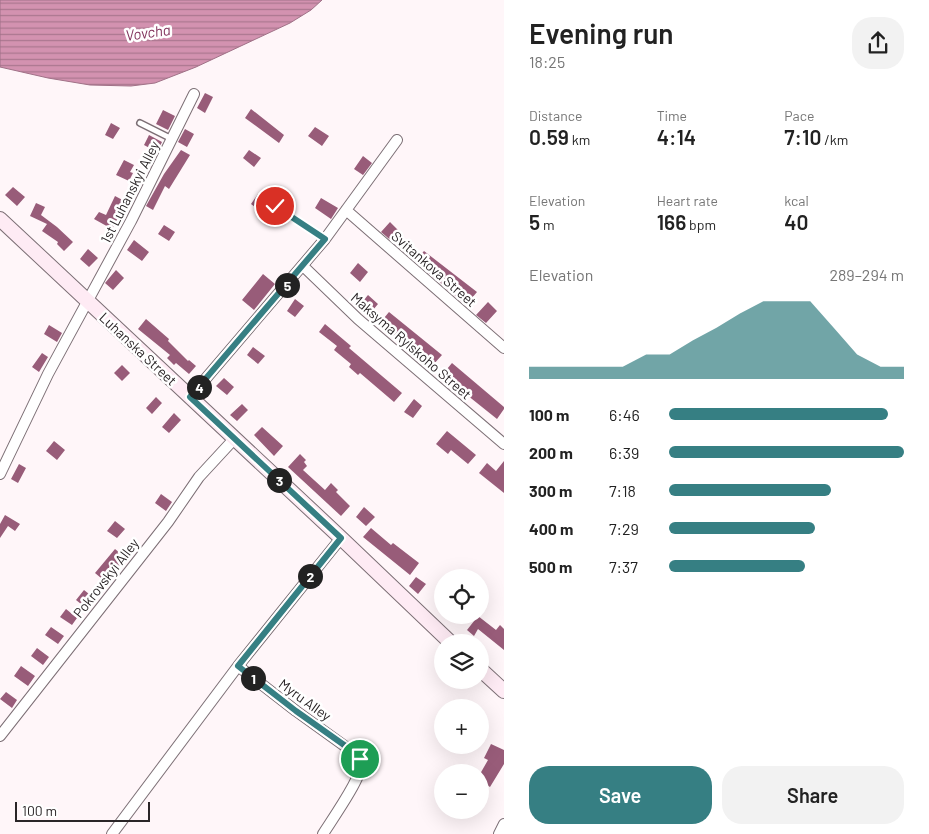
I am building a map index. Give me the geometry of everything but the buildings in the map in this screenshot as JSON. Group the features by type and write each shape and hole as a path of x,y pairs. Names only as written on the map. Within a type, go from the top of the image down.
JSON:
{"main road":[{"name":"Luhanska Street","path":"0,220 235,438 442,634"},
{"path":"489,677 504,691"}],"street":[{"name":"1st Luhanskyi Alley","path":"0,474 48,374 88,302 194,94"},
{"path":"190,397 325,239 397,140"},
{"name":"Svitankova Street","path":"346,210 504,348"},
{"name":"Maksyma Rylskoho Street","path":"303,266 358,319 504,444"},
{"name":"Pokrovskyi Alley","path":"0,736 168,522 199,477 235,438"},
{"path":"112,834 238,666 341,538"},
{"name":"Myru Alley","path":"238,666 296,711 354,752 360,759 361,766 356,780 323,834"},
{"path":"499,834 504,824"}],"lane":[{"path":"140,123 172,140"},
{"path":"275,206 325,239"}],"water":[{"name":"Vovcha","path":"0,0 322,0 311,10 290,23 196,67 155,83 131,86 90,85 0,67"}],"route":[{"path":"275,206 325,239 190,397 341,538 238,666 296,711 354,752 360,759"}]}
